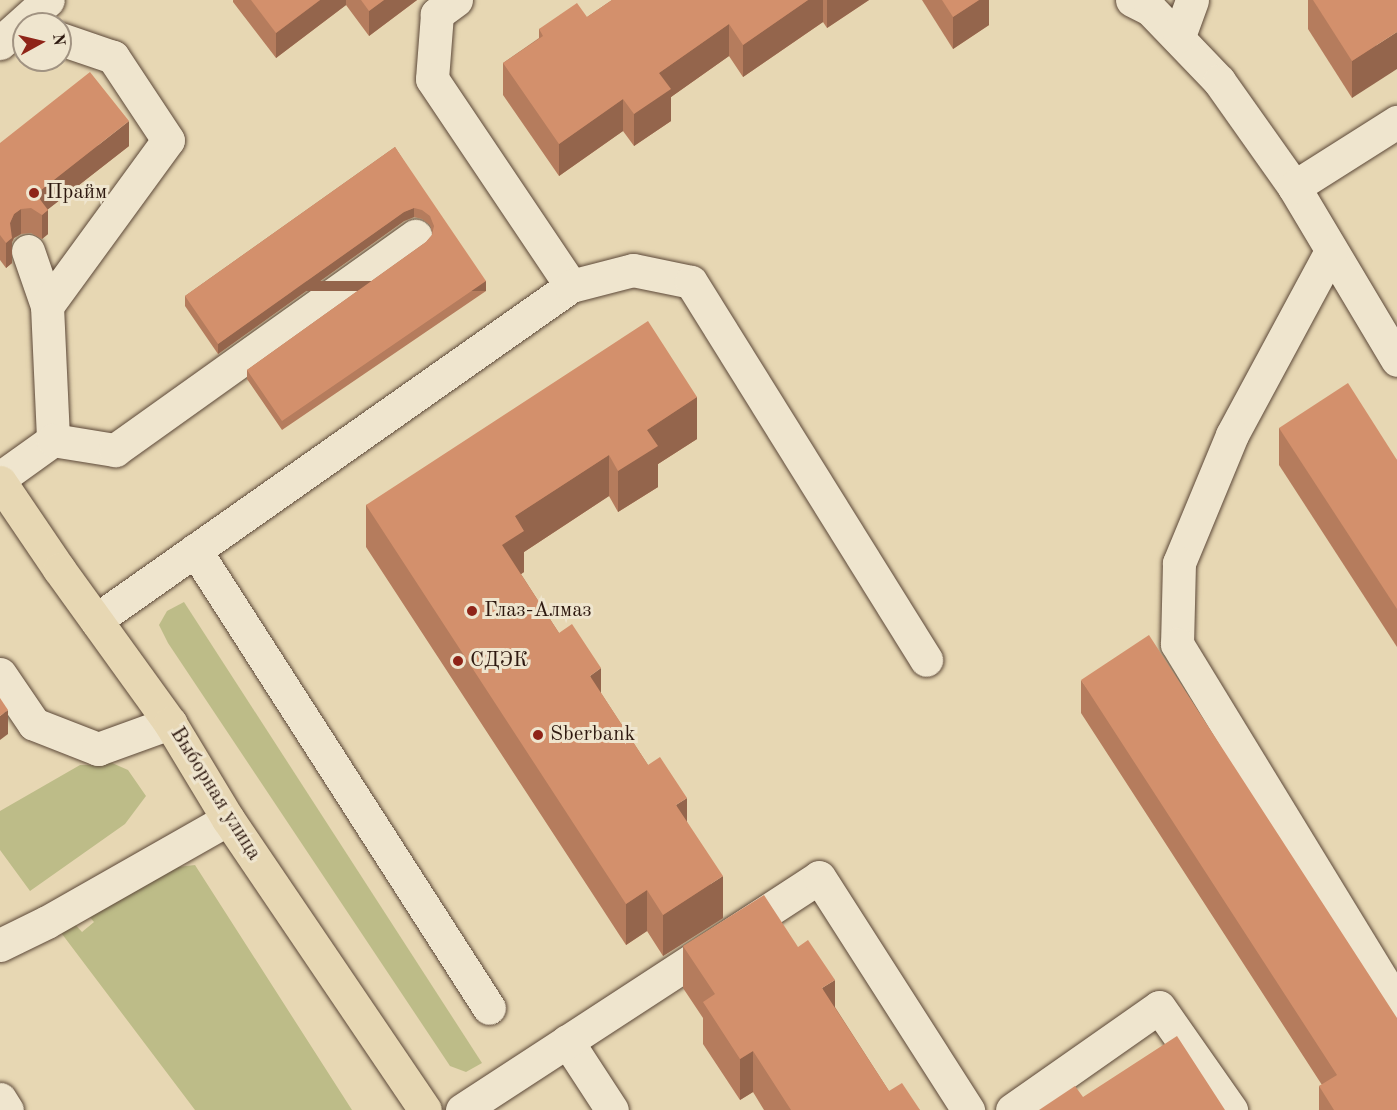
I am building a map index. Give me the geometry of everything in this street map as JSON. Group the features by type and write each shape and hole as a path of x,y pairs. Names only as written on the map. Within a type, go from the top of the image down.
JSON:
{"main road":[{"name":"Выборная улица","path":"0,480 170,723 228,819 425,1110"}],"street":[{"path":"456,0 437,14 432,79 571,286"},
{"path":"1132,0 1150,9 1179,36 1219,81 1294,187 1397,360"},
{"path":"1179,36 1192,0"},
{"path":"0,43 12,33"},
{"path":"47,306 168,140 113,57 72,43"},
{"path":"1294,187 1397,122"},
{"path":"0,480 53,440 115,450 415,236"},
{"path":"28,251 47,306 53,440"},
{"path":"1331,251 1232,435 1179,563 1177,644 1397,1005"},
{"path":"96,620 571,286 633,270 691,282 926,660"},
{"path":"195,550 489,1008"},
{"path":"0,674 34,724 98,749 170,723"},
{"path":"0,945 47,922 228,819"},
{"path":"462,1110 819,877 968,1110"},
{"path":"1012,1110 1159,1007 1231,1110"},
{"path":"567,1041 612,1110"},
{"path":"0,1100 7,1110"}],"shaded area":[{"path":"184,602 482,1063 466,1072 450,1066 168,643 159,625 167,611"},
{"path":"103,759 128,770 146,796 125,824 30,891 0,850 0,811 80,765 93,765"},
{"path":"195,865 352,1110 195,1110 59,930 71,920 82,932 94,922 85,912 144,871"}],"building":[{"path":"251,0 320,0 276,33"},
{"path":"361,0 384,0 369,11"},
{"path":"612,0 808,0 743,45 729,24 659,73 671,89 634,114 623,99 559,144 503,63 543,36 539,29 577,3 587,17"},
{"path":"942,0 979,0 953,17"},
{"path":"1313,0 1397,0 1397,32 1352,61"},
{"name":"Прайм","path":"90,72 129,121 36,194 48,210 42,215 31,208 21,209 14,214 10,223 12,238 6,243 0,235 0,143"},
{"path":"395,147 486,281 282,421 247,370 426,242 432,235 434,226 430,216 414,208 404,212 218,344 185,296"},
{"path":"648,321 697,397 647,430 658,446 618,471 609,455 515,516 524,531 502,545 559,633 572,624 601,668 590,676 648,765 660,757 687,798 676,805 723,876 663,915 647,890 626,904 366,505"},
{"path":"1348,383 1397,460 1397,609 1279,428"},
{"path":"1149,635 1397,1018 1397,1110 1334,1110 1319,1086 1337,1075 1081,680"},
{"path":"0,698 8,710 0,716"},
{"path":"764,895 798,947 808,940 835,980 822,988 889,1091 902,1083 920,1110 791,1110 753,1051 740,1059 703,1002 715,994 683,946"},
{"path":"1177,1036 1225,1110 1039,1110 1075,1086 1083,1097"}],"place":[{"name":"Прайм","path":"34,193"},
{"name":"Глаз-Алмаз","path":"472,611"},
{"name":"СДЭК","path":"458,661"},
{"name":"Sberbank","path":"538,735"}]}
